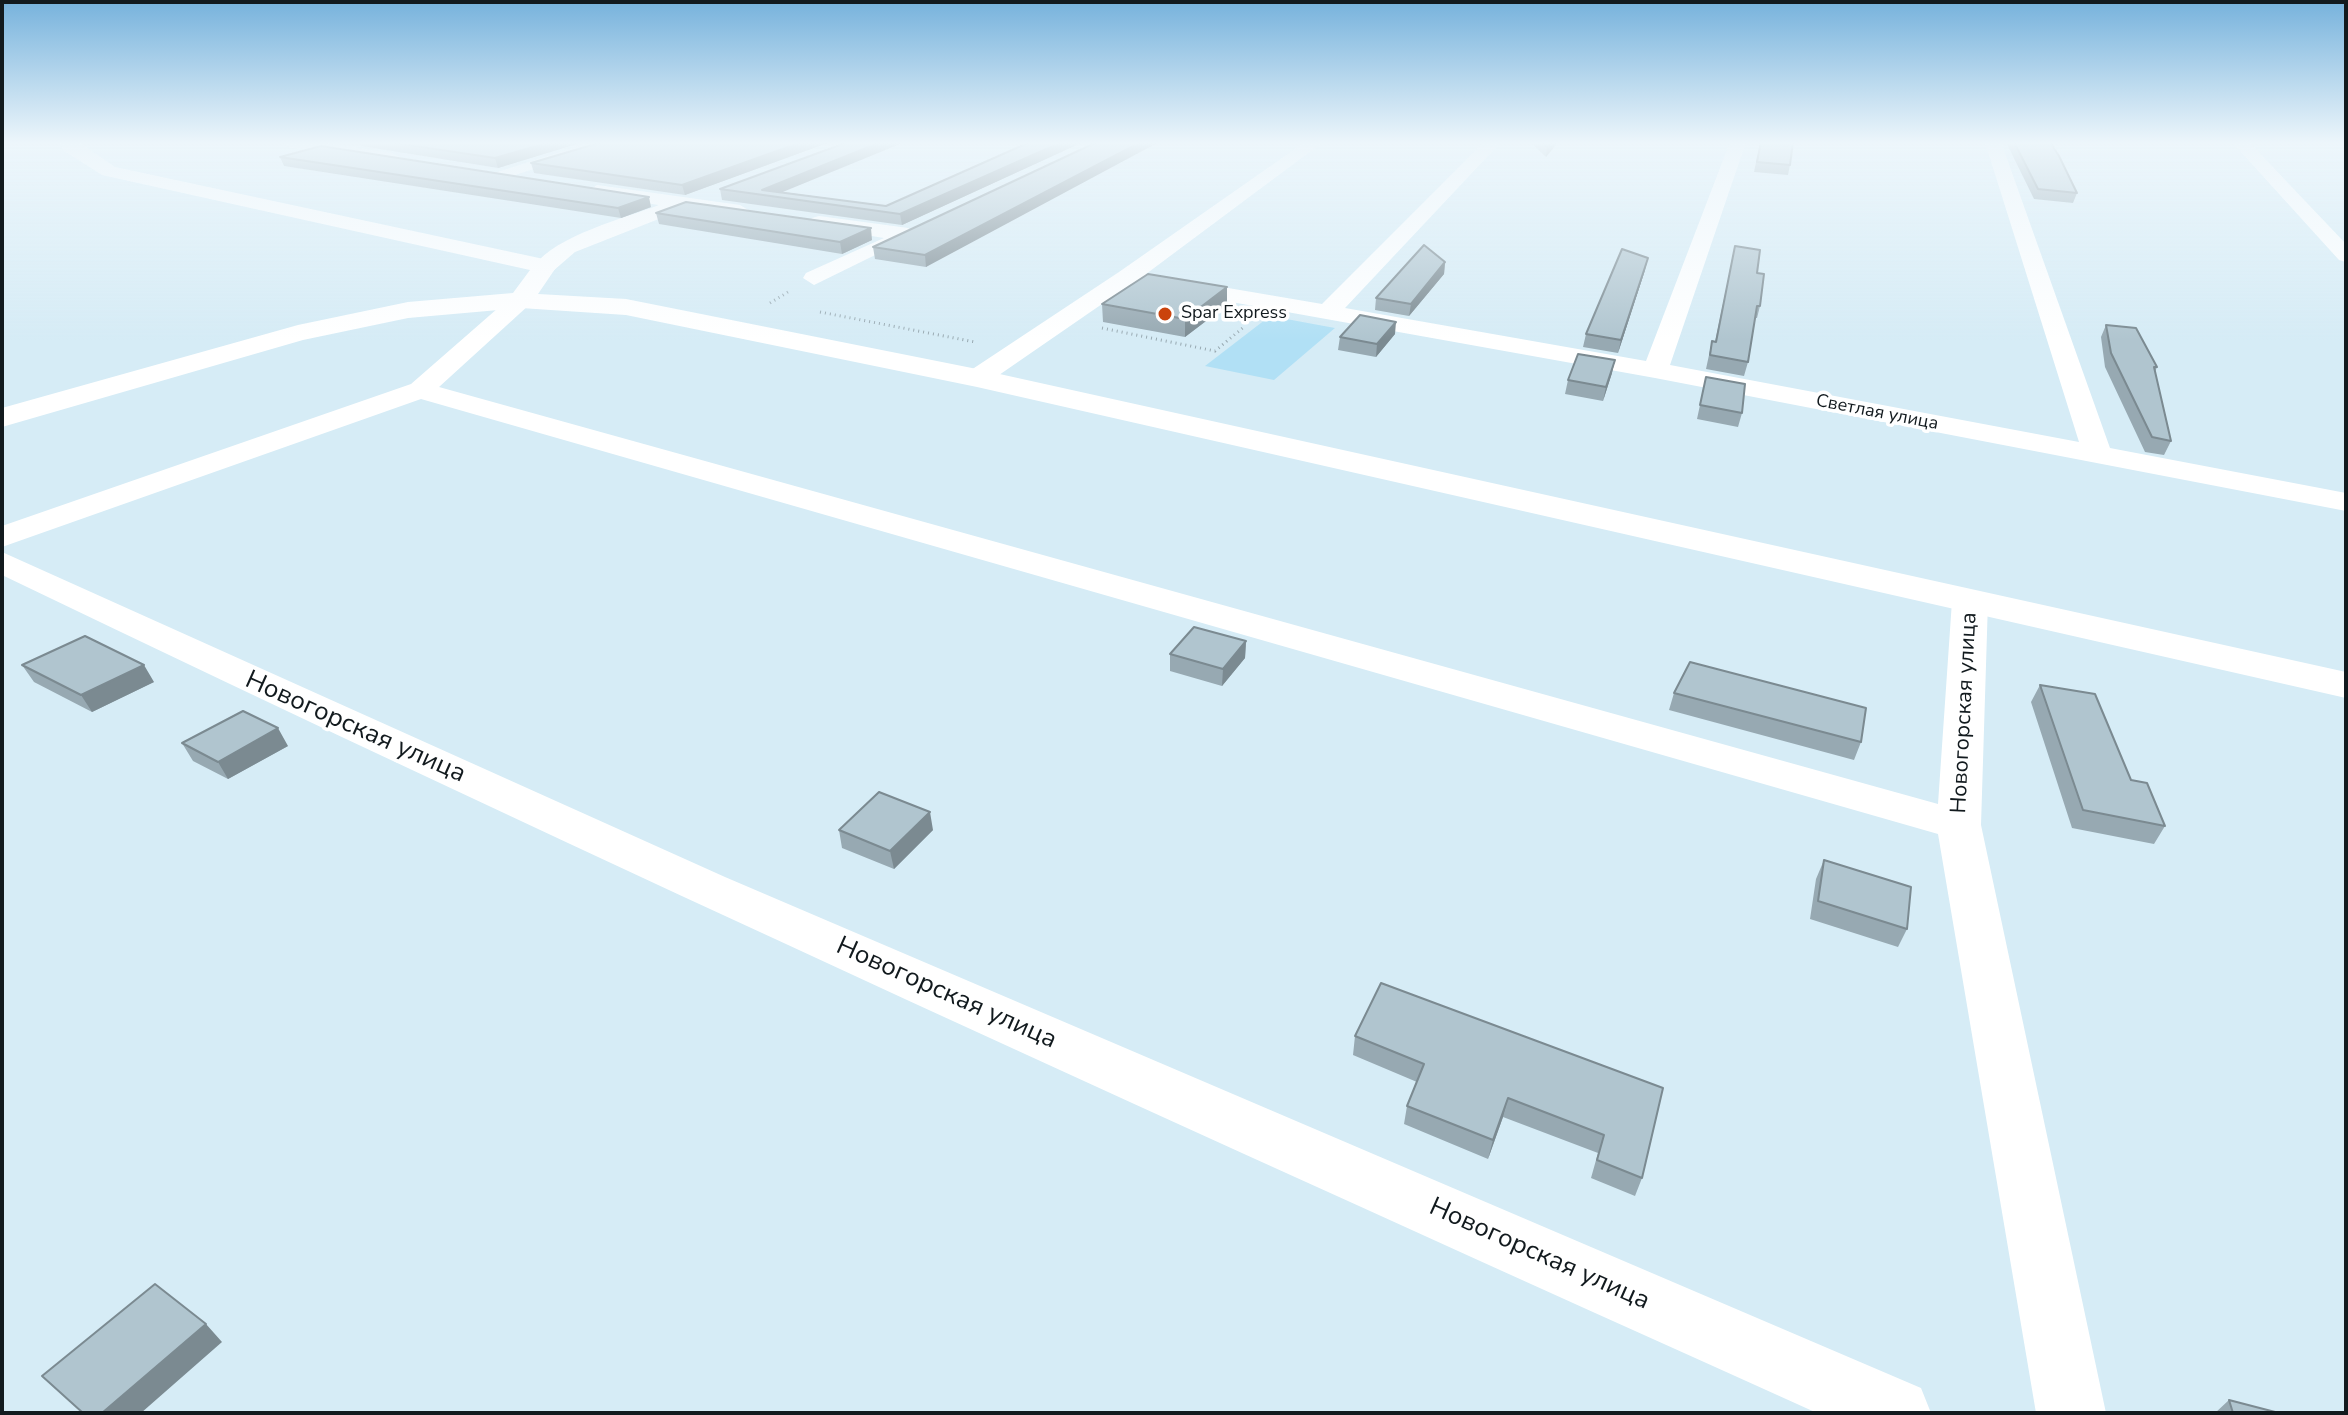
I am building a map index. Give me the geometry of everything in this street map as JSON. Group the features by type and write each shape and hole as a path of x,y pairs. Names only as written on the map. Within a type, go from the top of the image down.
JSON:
{"street":[{"path":"279,208 545,266"},
{"path":"2,537 420,390 521,300 545,266 568,248 671,208"},
{"path":"721,208 758,213"},
{"path":"977,378 1223,208"},
{"path":"1328,312 1429,208"},
{"path":"1655,370 1714,208"},
{"path":"2015,208 2098,456"},
{"path":"2301,208 2346,256"},
{"path":"803,220 913,232 814,278"},
{"name":"Светлая улица","path":"1127,277 1655,370 2346,502"},
{"path":"2,418 298,333 408,310 521,300 626,307 977,378 2346,685"},
{"name":"Новогорская улица","path":"420,390 1959,825"},
{"name":"Новогорская улица","path":"2,562 213,663 833,944 1896,1413"},
{"name":"Новогорская улица","path":"1970,601 1959,825 2071,1413"}],"path":[{"path":"783,305 768,302 814,278"},
{"path":"1062,321 1215,351 1274,303"},
{"path":"815,311 1018,351"},
{"path":"1136,335 1145,330"}],"shaded area":[{"path":"1270,316 1335,328 1274,380 1205,366"}],"building":[{"path":"670,208 729,208 871,228 840,242 656,213"},
{"path":"857,208 913,208 900,214"},
{"path":"956,208 1015,208 925,255 873,247"},
{"path":"1424,245 1445,262 1411,304 1376,298"},
{"path":"1735,246 1760,250 1757,273 1764,274 1748,362 1710,355 1712,341 1716,342"},
{"path":"1622,249 1648,258 1621,340 1586,334"},
{"path":"1148,274 1227,287 1185,319 1102,304"},
{"path":"1360,315 1396,322 1377,344 1340,337"},
{"path":"2106,325 2136,328 2157,367 2154,367 2171,441 2152,437 2111,353"},
{"path":"1578,354 1615,360 1606,387 1568,380"},
{"path":"1706,377 1745,384 1742,413 1700,405"},
{"path":"1194,627 1246,641 1223,669 1170,654"},
{"path":"85,636 144,665 81,695 22,665"},
{"path":"1690,662 1866,708 1861,742 1674,693"},
{"path":"2040,685 2095,694 2131,780 2147,783 2165,826 2083,810"},
{"path":"243,711 278,728 218,762 182,743"},
{"path":"879,792 930,812 890,851 839,830"},
{"path":"1824,860 1911,887 1907,929 1818,901"},
{"path":"1381,983 1663,1088 1642,1178 1597,1160 1604,1135 1508,1098 1493,1140 1407,1106 1424,1064 1355,1036"},
{"path":"155,1284 206,1324 102,1413 83,1413 42,1376"},
{"path":"2229,1400 2279,1413 2233,1413"}],"place":[{"name":"Spar Express","path":"1165,314"}]}
